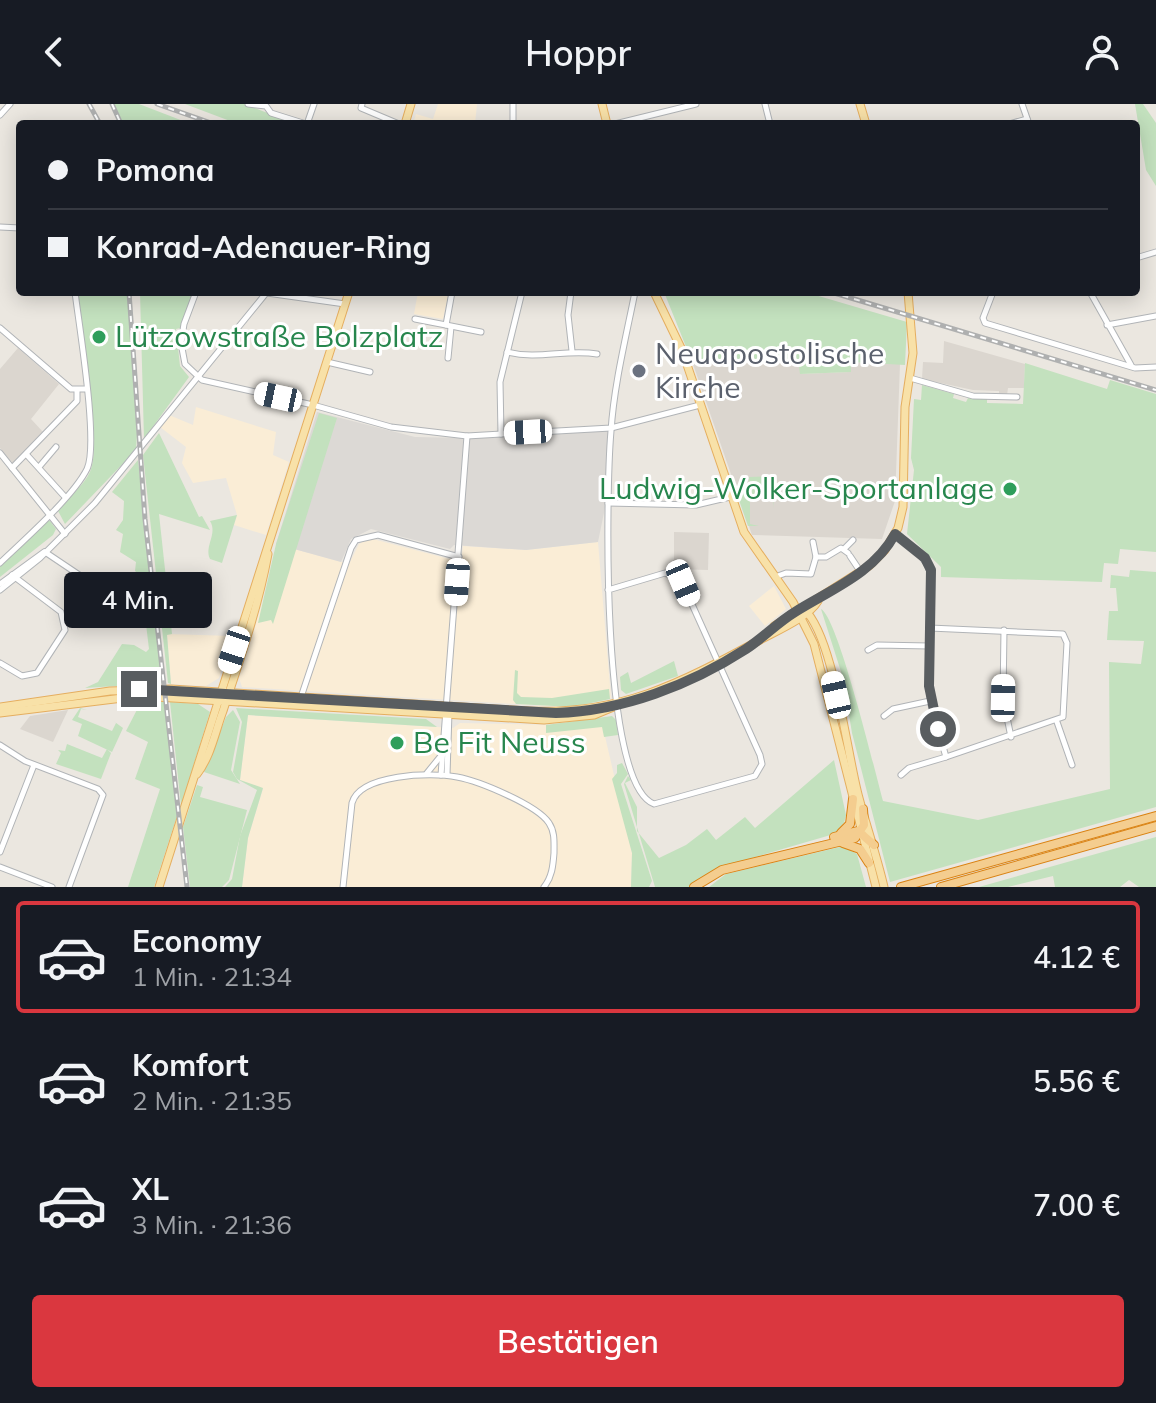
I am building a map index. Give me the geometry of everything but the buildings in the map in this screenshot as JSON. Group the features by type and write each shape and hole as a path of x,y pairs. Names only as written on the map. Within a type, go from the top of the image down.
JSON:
{"highway":[{"path":"836,839 850,824 853,799"},
{"path":"863,809 861,832 874,845"},
{"path":"901,887 1156,816"},
{"path":"941,887 1156,826"},
{"path":"694,887 708,876 729,868 861,832"},
{"path":"836,839 857,846 869,863"},
{"path":"705,887 729,868"}],"main road":[{"path":"159,887 195,777 209,752 223,696 263,584 271,536 348,296"},
{"path":"656,296 671,321 730,497 746,535 802,611 830,670 874,845 876,887"},
{"path":"0,707 125,689 447,712 556,713 618,705 667,689 720,664 861,572 881,554 895,534 903,507 905,407 913,341 908,296"},
{"path":"802,611 819,657 869,863 884,887"},
{"path":"0,713 125,696 301,697 447,712"}],"street":[{"path":"0,115 10,104"},
{"path":"248,104 266,105 271,113 294,120"},
{"path":"362,104 361,108 392,120"},
{"path":"631,120 696,104"},
{"path":"0,563 50,514 88,466 87,389 75,296"},
{"path":"194,296 181,343 185,364 198,376 391,427 467,436 611,428 700,405"},
{"path":"0,590 65,534 114,482 264,296"},
{"path":"293,296 345,304"},
{"path":"448,358 452,296"},
{"path":"501,434 500,382 521,296"},
{"path":"570,296 568,315 572,351"},
{"path":"608,590 662,573 675,575 683,583 760,755 760,769 751,778 654,804 642,795 625,758 608,590 608,503 611,428 634,296"},
{"path":"633,299 636,296"},
{"path":"991,296 983,318 985,323 1135,368 1156,367"},
{"path":"1092,296 1121,352 1135,368"},
{"path":"1107,325 1156,316"},
{"path":"415,319 481,332"},
{"path":"0,328 63,383 77,390 87,389"},
{"path":"507,352 535,356 572,351 597,354"},
{"path":"1110,361 1121,352"},
{"path":"327,362 370,372"},
{"path":"910,378 973,396 1017,397"},
{"path":"12,468 77,401 77,390"},
{"path":"444,775 467,436"},
{"path":"39,467 56,447"},
{"path":"0,453 65,534"},
{"path":"26,454 65,497"},
{"path":"608,503 696,505 730,497"},
{"path":"895,534 929,564 930,701 946,757"},
{"path":"301,697 356,540 378,535 459,557"},
{"path":"848,552 853,540"},
{"path":"775,577 786,573 811,574 816,557 813,542"},
{"path":"45,552 121,603"},
{"path":"816,557 848,552"},
{"path":"848,552 861,572"},
{"path":"0,584 14,577"},
{"path":"0,663 22,676 37,673 65,630 61,612 14,577"},
{"path":"901,775 909,768 1057,722 1065,711 1066,638 1056,631 930,628"},
{"path":"1004,630 1003,698 1011,737"},
{"path":"868,650 877,645 929,646"},
{"path":"884,716 893,709 930,701"},
{"path":"422,776 436,765 447,712"},
{"path":"1057,722 1072,765"},
{"path":"0,745 34,765 98,789 104,797 69,887"},
{"path":"441,752 444,775"},
{"path":"0,852 34,765"},
{"path":"343,887 352,803 357,791 370,783 444,775 477,784 533,809 545,818 553,833 554,844 552,872 544,887"},
{"path":"0,867 52,887"}],"shaded area":[{"path":"438,104 477,104 475,120 414,120 416,114 433,119"},
{"path":"417,296 448,296 443,319 414,314"},
{"path":"944,341 1025,364 1024,388 1008,388 1007,395 999,395 999,391 973,390 922,379 923,362 943,363"},
{"path":"18,348 59,384 31,419 43,432 13,463 0,448 0,369"},
{"path":"799,361 801,374 850,372 850,362 900,364 895,501 882,539 752,535 693,364"},
{"path":"196,407 276,432 273,455 289,462 266,535 234,525 237,515 226,478 193,483 182,463 186,447 160,427 169,415 193,425"},
{"path":"317,412 415,437 468,438 609,429 606,503 598,542 526,550 454,545 450,549 371,529 351,539 341,562 276,544"},
{"path":"674,532 709,533 708,570 674,569"},
{"path":"369,538 461,562 463,546 526,550 598,542 611,698 564,707 242,687 239,678 266,591 276,544 349,564 359,544"},
{"path":"774,586 786,609 765,626 749,606"},
{"path":"167,634 233,636 219,678 206,686 171,684"},
{"path":"68,710 53,742 20,729 30,716"},
{"path":"248,715 453,728 460,723 554,725 601,719 632,853 631,887 242,887 248,838 263,789 240,780"}],"green space":[{"path":"114,104 139,104 181,120 121,120"},
{"path":"185,104 244,104 286,120 227,120"},
{"path":"1135,104 1143,104 1156,123 1156,186 1146,170"},
{"path":"77,296 128,296 136,450 65,524 57,509 87,477 93,457 93,411"},
{"path":"140,296 192,296 181,328 176,329 180,366 189,377 144,439"},
{"path":"666,296 819,296 907,322 905,365 851,362 851,372 800,374 798,361 693,364"},
{"name":"Ludwig-Wolker-Sportanlage","path":"1025,363 1107,389 1110,380 1156,394 1156,552 1120,549 1118,564 1104,563 1102,582 941,577 941,567 907,534 914,470 911,458 914,399 921,400 922,385 954,394 953,398 966,402 968,398 987,399 987,403 1023,404"},
{"path":"319,413 337,418 273,624 271,620 258,623 276,544"},
{"path":"159,433 199,517 202,516 210,530 159,514 172,634 167,635 171,684 168,683 143,455"},
{"path":"138,460 163,683 85,688 98,682 122,644 134,645 146,652 149,649 140,575 135,571 136,562 120,552 123,534 116,530 123,520 124,501 112,492"},
{"path":"774,476 774,508 773,495 750,495 750,524 759,526 748,526 732,480 738,491 749,491 749,477"},
{"path":"237,515 222,563 210,559 213,531 210,521"},
{"path":"45,521 50,521 56,529 53,535 0,577 0,566"},
{"path":"1130,570 1156,572 1156,807 890,882 852,733 843,678 821,609 837,638 883,801 978,820 1110,789 1109,662 1141,664 1144,641 1107,640 1109,611 1118,611 1116,588 1110,588 1111,575 1129,577"},
{"path":"604,637 610,699 572,707 516,704 513,700 515,670 518,671 517,693 521,697 552,698 609,689"},
{"path":"674,661 678,676 626,694 621,690 620,677 628,672 631,683"},
{"path":"141,702 165,702 178,813 154,887 128,887 160,789 135,779 148,742 126,731"},
{"path":"170,702 198,704 210,712 181,806"},
{"path":"80,708 87,710 81,709 78,717 112,731 116,723 112,720 123,728 112,752 78,736 82,724 72,720"},
{"path":"236,708 426,719 437,727 248,715 240,780 263,788 248,838 242,887 225,887 232,879 240,836 257,790 237,779 233,772 242,722"},
{"path":"233,710 240,722 231,770 240,784 204,772 226,717"},
{"path":"612,716 616,720 618,735 604,737 602,727 546,733 546,725"},
{"path":"67,744 102,758 107,749 111,753 101,779 56,764 61,753 58,750 65,751"},
{"path":"834,760 846,815 844,823 834,834 718,868 690,887 655,887 639,833 659,858 686,845 707,829 716,840 745,817 755,828"},
{"path":"622,763 628,774 621,784 652,881 649,887 631,887 632,853 612,779 617,773 617,765"},
{"path":"628,776 631,780 625,783 637,807 637,827 624,784"},
{"path":"197,785 203,787 200,797 247,810 229,880 222,887 190,887 183,827"},
{"path":"1156,837 1156,887 1139,887 1129,880 1120,887 1055,887 1053,876 1008,887 979,887"},
{"path":"844,846 857,854 866,887 709,887 726,874"}],"railway":[{"path":"89,104 98,120"},
{"path":"112,104 119,120"},
{"path":"157,104 203,120"},
{"path":"129,296 145,519 187,887"},
{"path":"844,296 1156,390"}],"place":[{"name":"Lützowstraße Bolzplatz","path":"99,337"},
{"name":"Neuapostolische Kirche","path":"639,371"},
{"name":"Ludwig-Wolker-Sportanlage","path":"1010,489"},
{"name":"Be Fit Neuss","path":"397,743"}],"route":[{"path":"139,689 556,713 618,705 679,684 743,651 786,618 861,572 881,554 895,534 925,558 931,570 929,686 938,729"}]}
